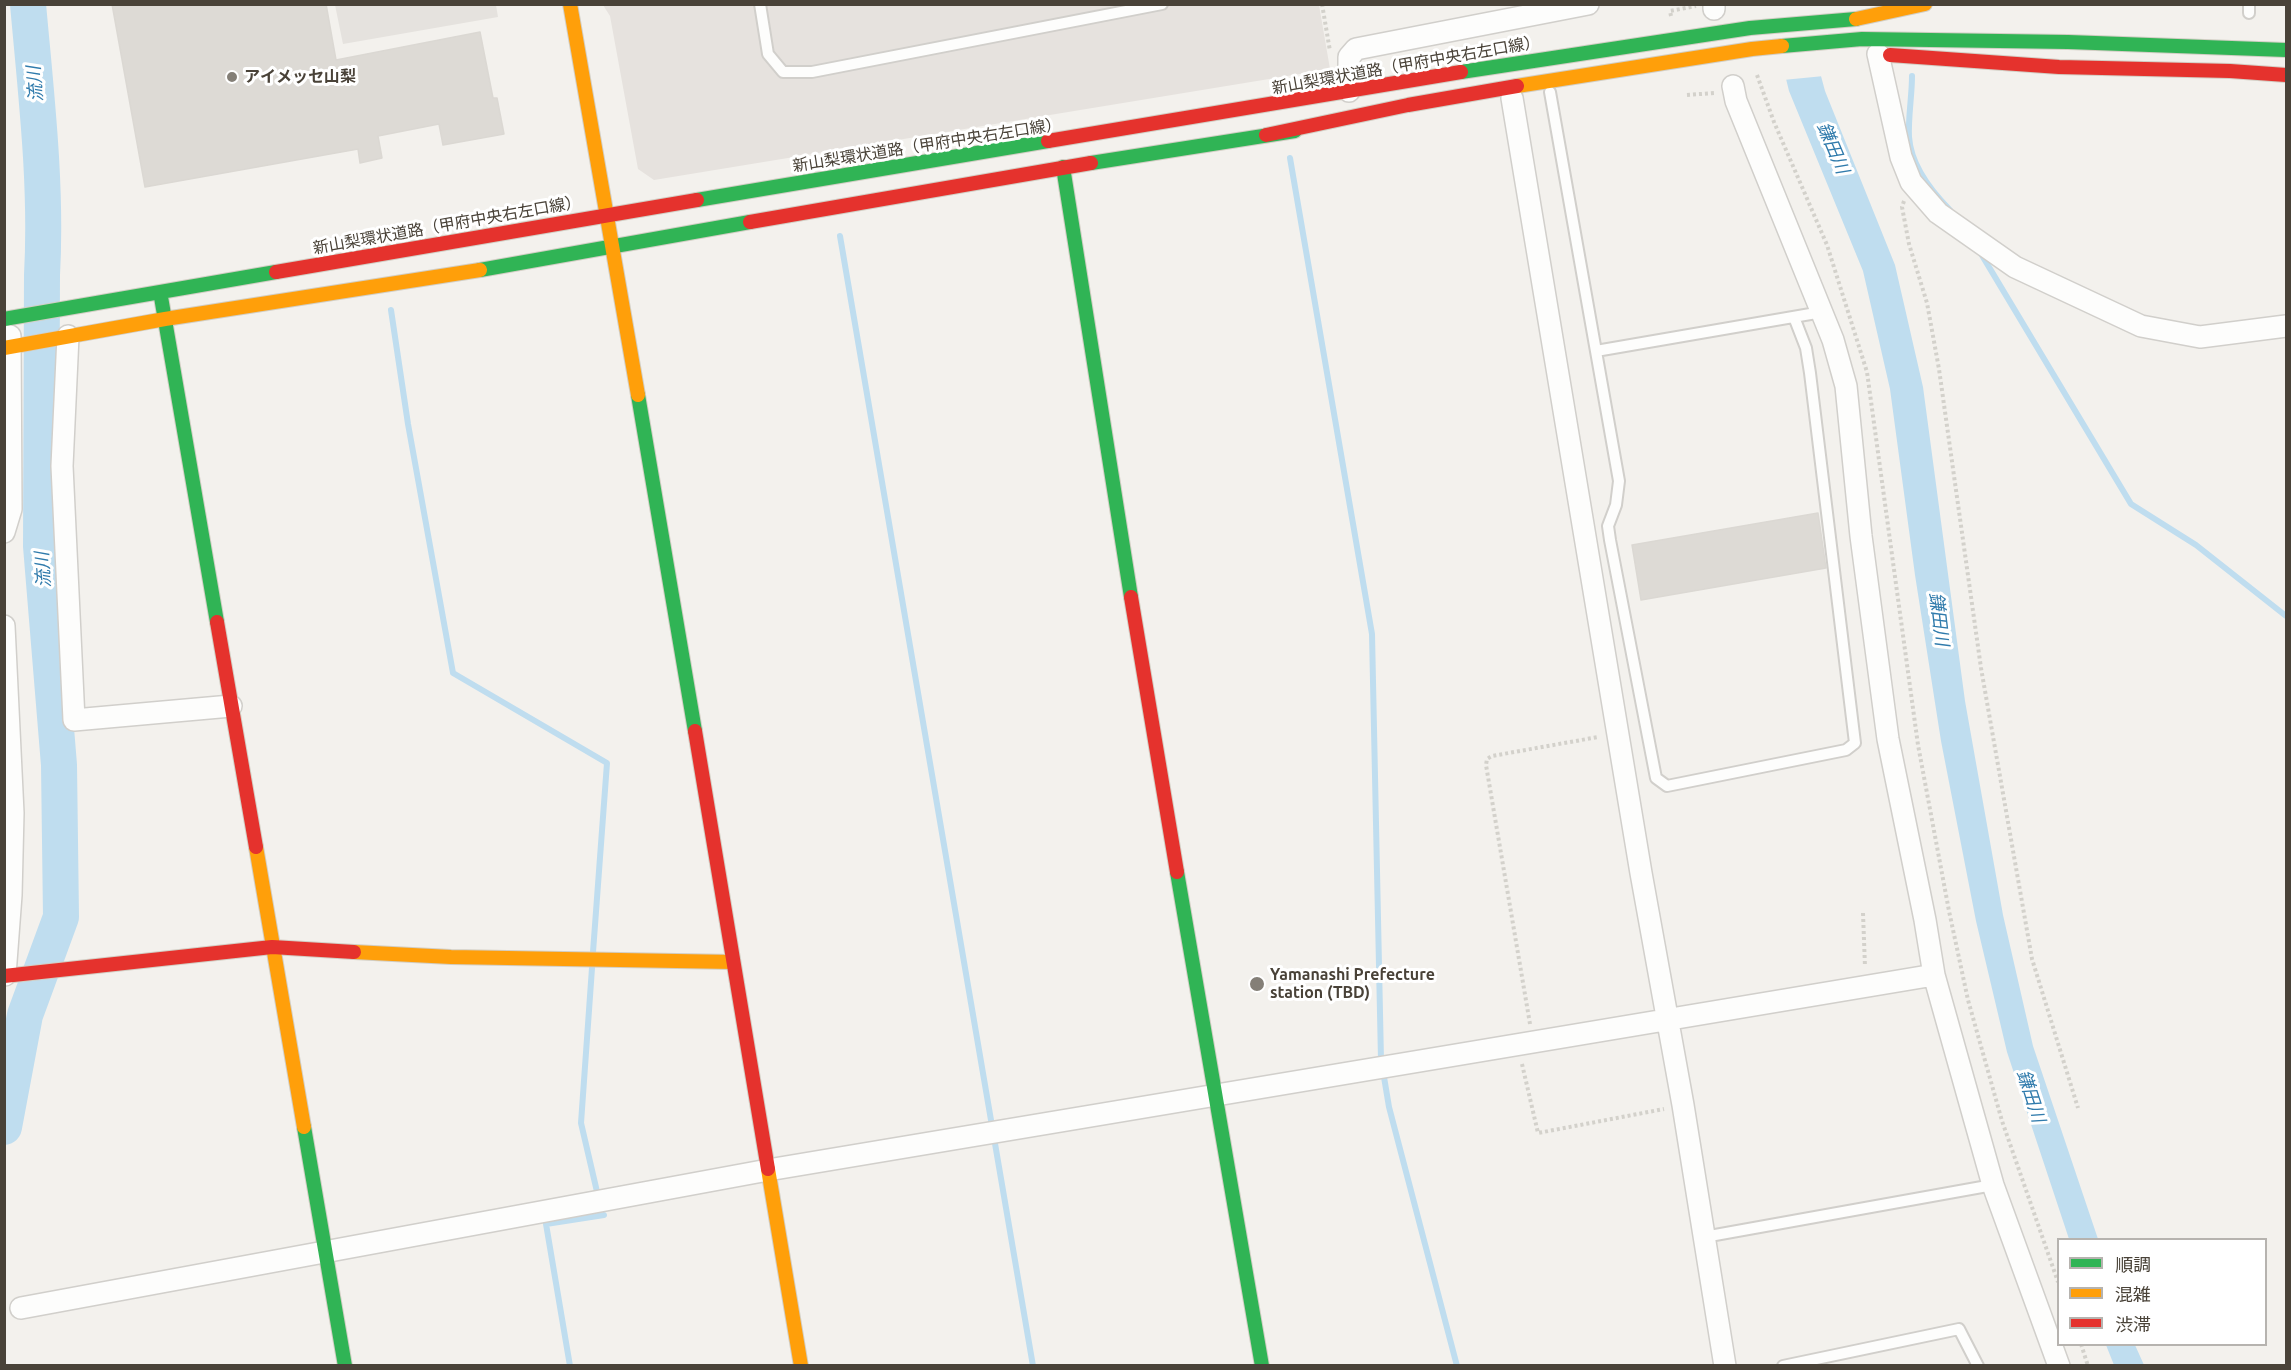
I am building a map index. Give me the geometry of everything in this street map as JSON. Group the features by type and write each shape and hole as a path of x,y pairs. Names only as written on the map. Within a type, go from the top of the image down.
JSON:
{"main road":[{"path":"570,4 801,1365"},
{"path":"1857,19 1925,4"},
{"path":"1857,19 1924,19"},
{"name":"新山梨環状道路（甲府中央右左口線）","path":"11,318 607,215 1607,48 1750,28 1857,19"},
{"path":"1266,135 1408,105 1550,80 1752,49 1862,39 2068,42 2286,50"},
{"path":"1873,54 2059,67 2286,75"},
{"path":"12,347 165,319 511,265 1063,167 1266,135 1550,92 1724,82"},
{"path":"1063,167 1141,662 1262,1365"},
{"path":"160,291 345,1365"},
{"path":"6,975 272,947 451,957 733,962"}],"street":[{"path":"1349,91 1349,57 1356,48 1588,4"},
{"path":"1873,54 1901,157 1911,182 1938,213 2015,267 2141,326 2200,337 2286,326"},
{"path":"1724,82 1736,101 1822,312 1833,340 1846,386 1861,536 1888,739 1934,975 1993,1185 2059,1365"},
{"path":"1512,98 1725,1365"},
{"path":"4,532 11,509 11,318"},
{"path":"62,337 62,466 74,720 231,706"},
{"path":"4,626 13,813 6,975"},
{"path":"21,1308 768,1170 1934,975"}],"lane":[{"path":"760,4 768,54 783,72 812,72 1161,4"},
{"path":"2245,72 2246,57"},
{"path":"1550,92 1619,481 1616,505 1608,526 1656,778 1667,786 1846,750 1855,743 1810,373 1806,348 1794,317"},
{"path":"1596,351 1822,312"},
{"path":"1584,532 1608,526"},
{"path":"1704,1237 1993,1185"},
{"path":"1783,1365 1959,1329 1978,1365"}],"path":[{"path":"1322,4 1329,44"},
{"path":"1756,64 1757,75 1774,122 1827,245 1867,372 1918,745 1949,911 1968,1000 2002,1121 2057,1279"},
{"path":"1687,95 1724,82"},
{"path":"1911,182 1902,207 1909,244 1927,303 1939,369 1982,668 2013,858 2032,959 2078,1108"},
{"path":"1620,734 1492,756 1487,759 1486,765 1538,1133 1683,1105"},
{"path":"1863,913 1866,986"},
{"path":"2082,1346 2088,1365"}],"shaded area":[{"path":"335,5 496,5 498,17 343,44"},
{"path":"603,5 1319,5 1330,69 654,180 638,169 610,16"}],"water":[{"name":"鎌田川","path":"1768,5 1802,5 1825,91 1895,265 1923,387 1965,701 2003,915 2033,1046 2098,1238 2069,1238 2007,1052 1976,921 1941,741 1915,575 1890,389 1863,271 1789,91"},
{"path":"2106,1346 2135,1346 2144,1365 2114,1365"}],"pier":[{"path":"1765,4 1805,4 1824,76 1783,80"}],"building":[{"name":"アイメッセ山梨","path":"112,4 326,4 336,60 480,32 493,98 497,98 504,134 443,145 439,124 378,136 382,158 360,163 358,149 145,187"},
{"path":"1818,513 1826,568 1641,600 1632,545"}],"waterway":[{"name":"流川","path":"4,1127 25,1015 61,917 59,765 41,546 42,173 28,4"},
{"path":"1912,76 1909,129 1911,148 1923,177 1950,210"},
{"path":"1290,158 1372,634 1381,1060"},
{"path":"840,236 1033,1366"},
{"path":"1980,252 2131,504 2196,545 2286,616"},
{"path":"391,310 408,424 453,673 607,763 593,952"},
{"path":"592,968 581,1123 598,1196"},
{"path":"1384,1077 1389,1107 1457,1366"},
{"path":"570,1366 546,1224 604,1215"}],"traffic: fast":[{"path":"1461,72 1750,28 1856,19"},
{"path":"1782,46 1862,39 2068,42 2286,50"},
{"path":"1091,163 1295,131"},
{"path":"697,200 1048,141"},
{"path":"1063,167 1131,597"},
{"path":"480,270 750,222"},
{"path":"4,319 276,272"},
{"path":"161,297 217,622"},
{"path":"638,395 695,731"},
{"path":"1177,872 1262,1366"},
{"path":"304,1127 345,1366"}],"traffic: slow":[{"path":"570,4 638,395"},
{"path":"1856,19 1925,4"},
{"path":"1517,86 1782,46"},
{"path":"4,348 165,319 480,270"},
{"path":"256,847 304,1127"},
{"path":"354,952 451,957 733,962"},
{"path":"768,1169 801,1366"}],"traffic: jam":[{"path":"1890,55 2059,67 2230,71 2286,75"},
{"path":"1048,141 1461,72"},
{"path":"1266,135 1408,105 1517,86"},
{"path":"750,222 1091,163"},
{"path":"276,272 697,200"},
{"path":"1131,597 1177,872"},
{"path":"217,622 256,847"},
{"path":"695,731 768,1169"},
{"path":"4,976 272,947 354,952"}],"place":[{"name":"アイメッセ山梨","path":"232,77"},
{"name":"Yamanashi Prefecture station (TBD)","path":"1257,984"}]}
